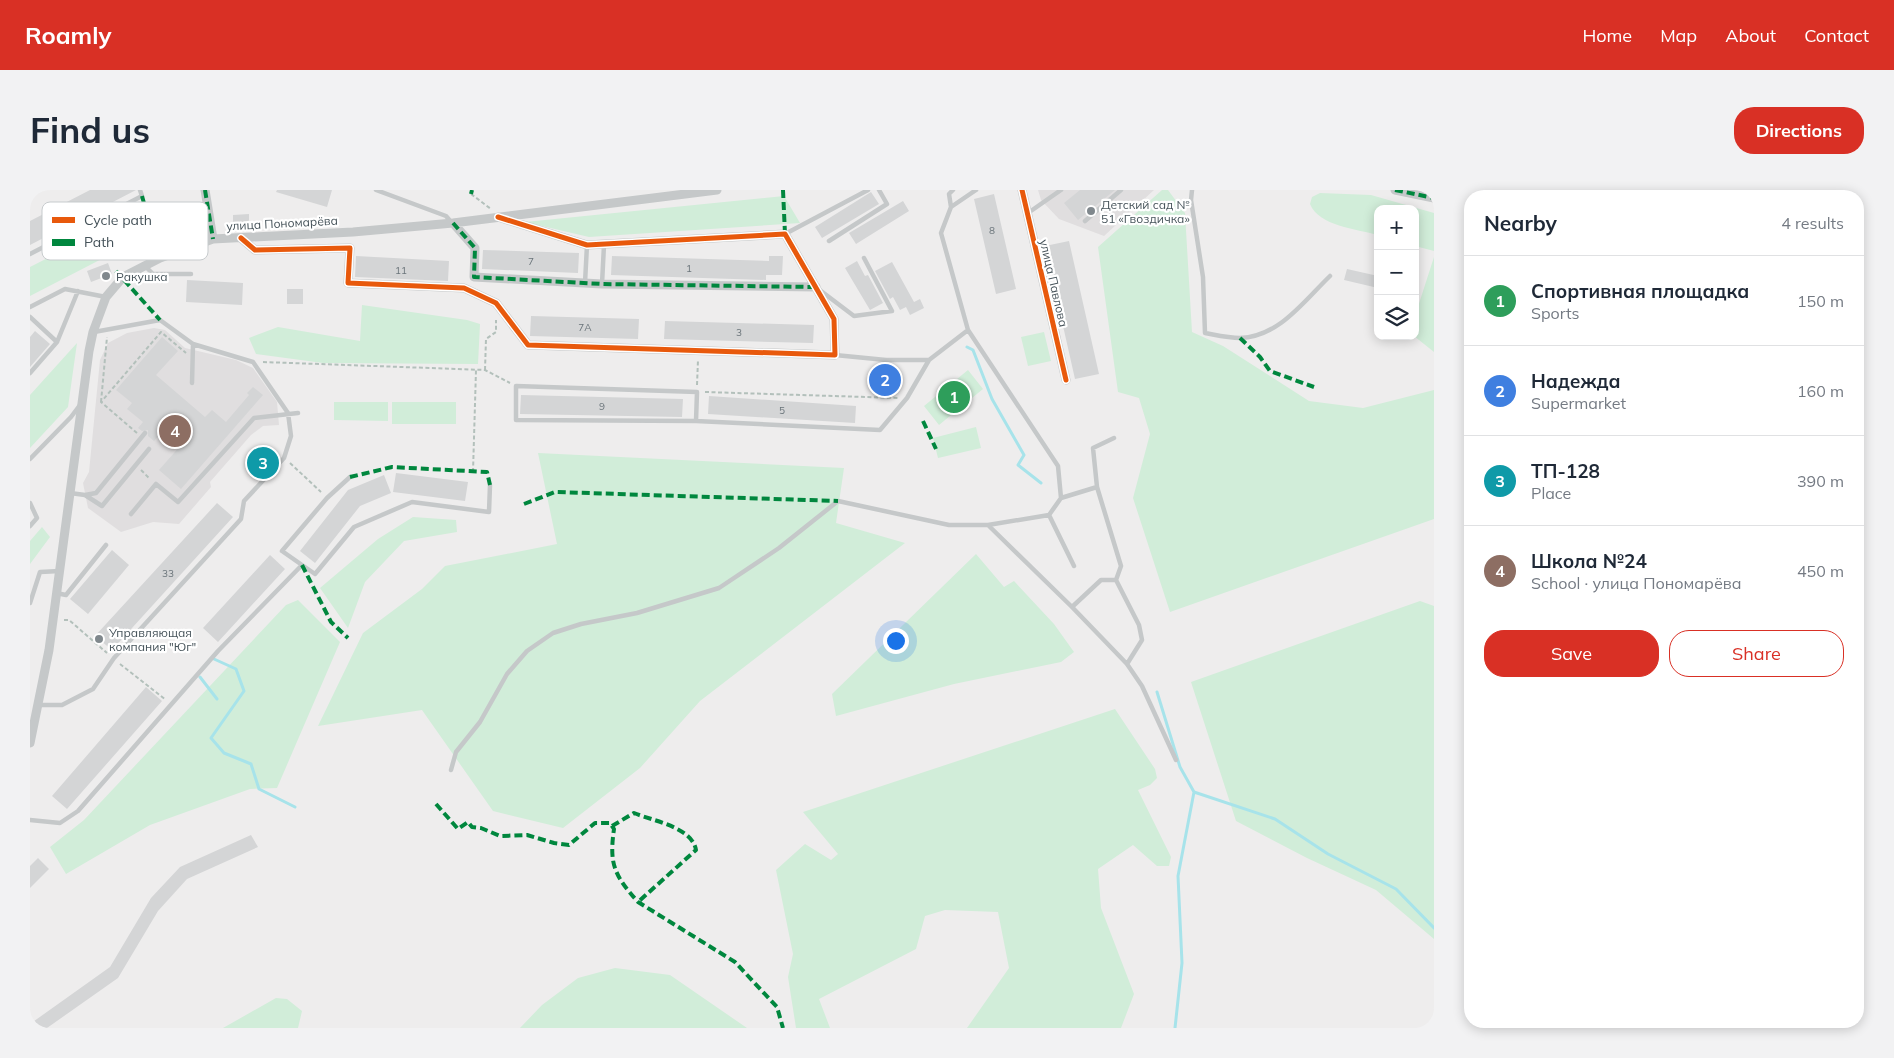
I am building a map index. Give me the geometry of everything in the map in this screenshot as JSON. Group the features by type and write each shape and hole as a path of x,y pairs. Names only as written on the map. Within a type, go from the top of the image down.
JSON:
{"street":[{"name":"улица Пономарёва","path":"208,241 353,232 453,223 495,213 717,190"},
{"name":"улица Павлова","path":"1022,190 1066,380"},
{"path":"1395,190 1434,198"},
{"path":"208,208 213,239"},
{"path":"241,238 255,250 350,248 348,283 464,288 496,303 528,345 835,355 834,319 785,234 587,245 495,213"},
{"path":"453,223 475,248 474,277 602,284 816,287"},
{"name":"улица Пономарёва","path":"30,743 49,650 93,332 106,297 123,277 156,260"}],"lane":[{"path":"130,202 142,196 140,190"},
{"path":"376,190 446,216 453,223"},
{"path":"785,234 868,190"},
{"path":"828,241 887,204 879,190"},
{"path":"951,207 976,190"},
{"path":"1028,213 1061,190"},
{"path":"1085,221 1121,190"},
{"path":"1192,190 1191,200 1203,277 1205,334 1240,338 1264,334 1282,324 1330,276"},
{"path":"950,191 951,207 941,233 968,330 1058,466 1061,498"},
{"path":"585,282 587,245"},
{"path":"602,284 604,245"},
{"path":"30,254 42,248"},
{"path":"816,287 854,316 892,311 864,258"},
{"path":"145,266 153,274 191,274"},
{"path":"30,307 65,289 106,297"},
{"path":"30,373 57,342 78,291"},
{"path":"30,317 57,342"},
{"path":"38,705 62,705 93,688 114,658 242,519 244,501 284,458 291,436 288,413 253,362 193,347 160,320 93,332"},
{"path":"696,421 697,392 516,386 516,420 696,421 880,430 906,398 929,360 968,330"},
{"path":"192,383 193,347"},
{"path":"835,355 886,360 929,360"},
{"path":"30,459 71,417 82,401"},
{"path":"131,514 156,484 178,502 254,418 298,413"},
{"path":"70,493 85,495 96,493 143,435"},
{"path":"1114,438 1093,448 1097,487 1121,566 1116,580 1139,625 1142,640 1127,664"},
{"path":"85,495 102,506 149,449"},
{"path":"350,477 327,498 282,551 315,574 354,527 412,502 489,512 490,485"},
{"path":"451,770 456,752 480,722 507,674 527,650 554,634 581,624 637,613 719,588 779,548 838,501 949,524 988,525 1049,515 1061,498 1097,487"},
{"path":"30,503 37,518 30,526"},
{"path":"1049,515 1074,566"},
{"path":"988,525 1127,664 1142,686 1176,760"},
{"path":"56,593 66,595 106,545"},
{"path":"30,820 60,823 78,811 218,652 302,565"},
{"path":"30,603 40,572 60,571"},
{"path":"1072,607 1101,580 1116,580"}],"path":[{"path":"471,194 495,213"},
{"path":"485,370 486,339 496,332 496,303"},
{"path":"101,402 108,343 106,330"},
{"path":"101,402 161,332 188,355 193,347"},
{"path":"698,350 697,392 906,398"},
{"path":"253,362 485,370 516,386"},
{"path":"473,472 476,370"},
{"path":"101,402 143,435"},
{"path":"284,458 327,498"},
{"path":"135,466 156,484"},
{"path":"69,620 114,658"},
{"path":"120,664 171,705"}],"shaded area":[{"name":"Детский сад № 51 «Гвоздичка»","path":"1038,190 1154,190 1104,236 1059,219 1041,200"},
{"path":"154,328 165,330 185,348 236,360 253,368 277,402 279,425 263,426 251,435 210,482 211,487 179,524 153,522 121,532 88,508 83,483 89,472 100,360 108,343 127,333"}],"green space":[{"path":"1162,190 1168,190 1185,213 1192,332 1223,346 1309,401 1363,408 1434,390 1434,519 1170,612 1133,498 1150,434 1139,398 1118,392 1098,247"},
{"path":"1320,193 1371,195 1406,205 1374,205 1374,234 1339,226 1321,217 1310,204 1312,197"},
{"path":"784,196 800,223 589,237 525,222"},
{"path":"1419,209 1434,213 1434,251 1419,247"},
{"path":"1434,257 1434,352 1419,340 1419,304"},
{"path":"44,260 100,260 30,296 30,267"},
{"path":"362,305 467,320 480,324 478,364 323,363 256,354 249,338 278,327 360,341"},
{"path":"1044,332 1051,361 1028,366 1021,337"},
{"path":"77,343 68,407 30,448 30,395"},
{"path":"968,370 983,389 939,425 924,406"},
{"path":"334,402 388,402 388,421 334,420"},
{"path":"392,402 456,402 456,424 392,424"},
{"path":"976,427 981,448 938,458 933,438"},
{"path":"538,453 844,468 836,523 905,543 700,701 640,768 563,828 493,811 422,710 318,726 363,633 422,589 445,566 557,544"},
{"path":"413,517 456,520 457,532 404,541 365,582 348,628 320,588 378,539"},
{"path":"42,527 50,537 30,564 30,541"},
{"path":"976,554 1004,587 1014,581 1054,624 1074,652 1061,662 954,684 836,716 832,694"},
{"path":"298,600 340,642 277,788 250,789 150,825 66,874 50,847 84,820 286,605"},
{"path":"1420,601 1434,606 1434,939 1376,890 1307,858 1236,821 1191,682"},
{"path":"1115,709 1155,769 1157,778 1150,785 1138,790 1171,857 1169,866 1157,866 1133,845 1098,869 1101,908 1134,994 1121,1028 967,1028 1009,968 998,912 945,910 925,916 916,949 819,999 830,1028 796,1028 788,977 793,954 776,870 805,844 831,860 838,854 803,812"},
{"path":"615,968 670,975 747,1028 520,1028 542,1005 578,978"},
{"path":"276,998 287,999 302,1011 298,1028 223,1028"}],"building":[{"path":"90,190 136,190 113,202 67,202"},
{"path":"277,190 332,190 327,207 276,192"},
{"path":"1080,190 1115,190 1078,220 1064,203"},
{"path":"871,192 879,204 822,238 815,227"},
{"path":"994,194 1016,289 996,294 974,199"},
{"path":"903,201 909,211 856,244 849,233"},
{"path":"249,214 249,227 233,227 233,215"},
{"path":"42,215 42,239 30,245 30,221"},
{"path":"1069,241 1099,374 1075,379 1045,246"},
{"path":"483,250 579,253 578,273 482,269"},
{"path":"356,256 449,261 448,281 355,277"},
{"path":"612,256 769,261 769,256 783,256 782,275 766,275 766,280 611,275"},
{"path":"857,261 865,276 868,275 883,303 870,310 845,268"},
{"path":"892,262 914,302 920,299 924,308 910,315 906,307 900,310 893,297 890,299 875,271"},
{"path":"108,263 112,274 91,282 87,271"},
{"path":"1347,269 1374,275 1374,287 1344,280"},
{"path":"187,280 243,283 242,305 186,302"},
{"path":"287,289 303,289 303,304 287,304"},
{"path":"531,316 639,319 638,339 530,336"},
{"path":"665,321 814,325 813,343 664,339"},
{"path":"35,331 50,344 30,367 30,337"},
{"path":"162,337 178,351 156,375 205,417 212,410 226,422 249,395 247,393 253,387 263,395 181,489 159,470 181,445 164,430 154,441 148,436 148,430 142,431 138,428 143,422 127,409 132,403 116,390"},
{"path":"874,375 895,375 895,386 874,386"},
{"path":"521,395 683,399 682,417 520,414"},
{"path":"709,396 856,406 855,423 708,414"},
{"path":"260,454 272,465 266,471 254,460"},
{"path":"396,473 468,482 465,501 393,492"},
{"path":"384,475 391,493 360,506 315,563 300,551 348,490"},
{"path":"217,503 233,517 112,650 95,636"},
{"path":"112,550 129,565 88,614 70,599"},
{"path":"270,555 285,569 218,642 203,628"},
{"path":"146,687 162,701 67,809 52,796"},
{"path":"251,835 258,847 187,879 158,911 118,978 47,1028 30,1028 30,1024 110,967 151,898 180,867"},
{"path":"38,858 49,869 30,888 30,866"}],"waterway":[{"path":"967,347 973,350 992,399 1024,455 1018,465 1041,483"},
{"path":"214,659 236,669 244,691 211,738 224,753 251,764 259,789 295,807"},
{"path":"200,677 217,699"},
{"path":"1157,692 1180,767 1194,792 1275,819 1328,854 1396,889 1434,928"},
{"path":"1175,1028 1182,963 1178,876 1194,792"}],"marked path":[{"path":"205,190 207,202"},
{"path":"471,194 472,190"},
{"path":"783,190 785,234"},
{"path":"1395,190 1434,198"},
{"path":"142,196 144,202"},
{"path":"208,208 213,239"},
{"path":"453,223 475,248 474,277 602,284 816,287"},
{"path":"116,271 160,320"},
{"path":"1240,338 1260,357 1270,371 1314,387"},
{"path":"923,421 936,449"},
{"path":"350,477 392,467 487,472 490,485"},
{"path":"524,504 555,492 838,501"},
{"path":"302,565 331,622 348,638"},
{"path":"436,804 458,829 468,822 472,827 481,828 500,836 527,835 554,843 569,845 595,823 610,823 614,829 612,851 615,869 630,893 638,902 735,962 777,1007 783,1028"},
{"path":"612,826 634,813 680,830 693,842 696,850 638,902"}],"cycle path":[{"path":"1022,190 1066,380"},
{"path":"241,238 255,250 350,248 348,283 464,288 496,303 528,345 835,355 834,319 785,234 587,245 498,217"}],"place":[{"name":"Детский сад № 51 «Гвоздичка»","path":"1091,211"},
{"name":"Ракушка","path":"106,276"},
{"name":"Надежда","path":"885,380"},
{"name":"Спортивная площадка","path":"954,397"},
{"name":"Школа №24","path":"175,431"},
{"name":"ТП-128","path":"263,463"},
{"name":"Управляющая компания \"Юг\"","path":"99,639"}]}
